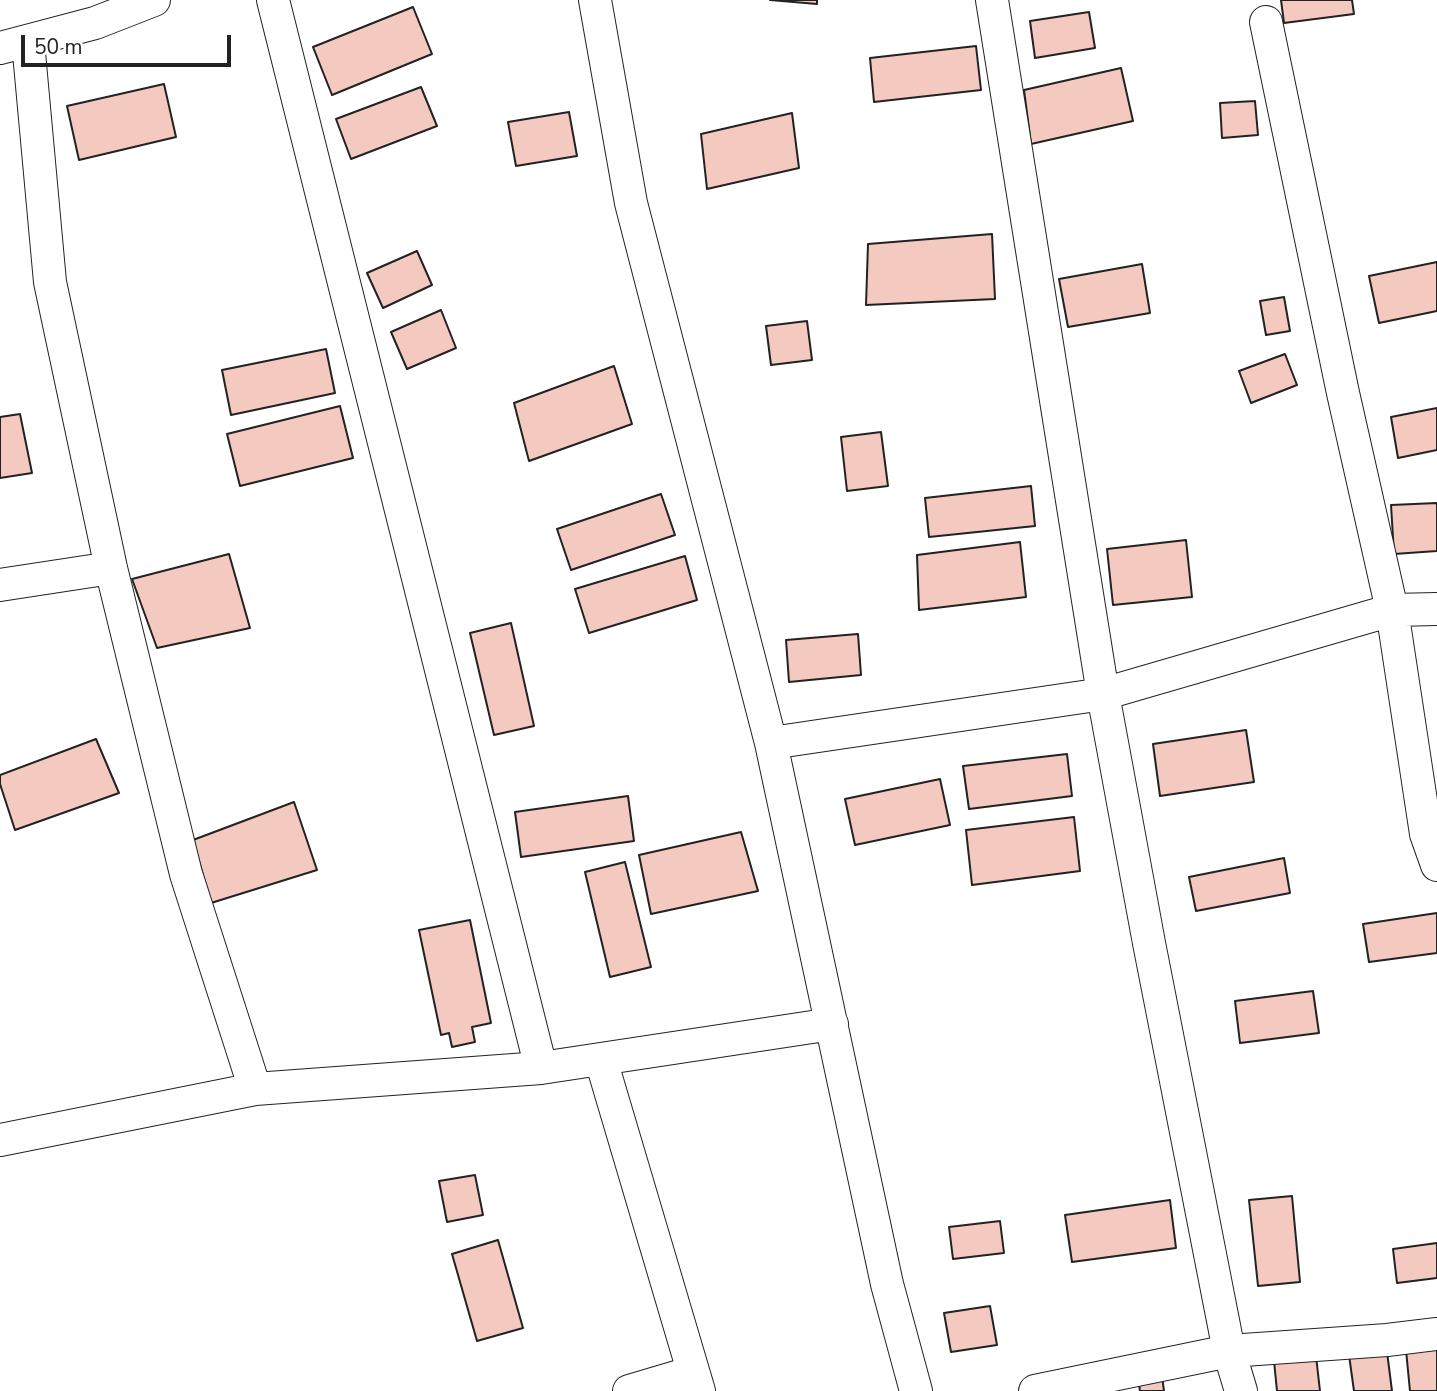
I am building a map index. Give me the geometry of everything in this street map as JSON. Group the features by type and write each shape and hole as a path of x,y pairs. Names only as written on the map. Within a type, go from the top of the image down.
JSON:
{"street":[{"path":"154,0 95,23 14,45 50,282 111,568 186,874 255,1089"},
{"path":"273,0 541,1068"},
{"path":"595,0 631,203 771,743 887,1284 916,1391"},
{"path":"992,0 1103,694 1229,1351 1241,1391"},
{"path":"1265,22 1392,610 1426,834 1437,865"},
{"path":"0,584 111,568"},
{"path":"771,743 1103,694 1392,610 1437,609"},
{"path":"0,1140 255,1089 541,1068 832,1024"},
{"path":"601,1060 696,1382 629,1391"},
{"path":"1035,1391 1229,1351 1437,1334"}],"building":[{"path":"770,0 817,0 817,4"},
{"path":"1281,0 1352,0 1354,14 1284,23"},
{"path":"413,7 432,54 332,95 313,47"},
{"path":"1089,12 1095,48 1035,58 1030,21"},
{"path":"976,46 981,90 874,102 870,58"},
{"path":"1121,68 1133,121 1031,144 1024,90"},
{"path":"164,84 176,137 79,160 67,106"},
{"path":"421,87 437,126 351,159 336,119"},
{"path":"1255,101 1258,135 1222,138 1220,103"},
{"path":"569,112 577,156 516,166 508,122"},
{"path":"792,113 799,168 707,189 701,134"},
{"path":"992,234 995,299 866,305 868,244"},
{"path":"417,251 432,285 383,308 367,273"},
{"path":"1437,262 1437,311 1379,323 1369,276"},
{"path":"1142,264 1150,313 1068,327 1059,279"},
{"path":"1284,297 1290,331 1266,335 1260,301"},
{"path":"441,310 456,348 407,369 391,332"},
{"path":"807,321 812,360 771,365 766,326"},
{"path":"326,349 335,393 231,415 222,370"},
{"path":"1285,354 1297,385 1251,403 1239,371"},
{"path":"614,366 632,424 529,461 514,403"},
{"path":"340,406 353,458 240,486 227,434"},
{"path":"1437,408 1437,450 1398,458 1391,417"},
{"path":"20,414 32,473 0,478 0,417"},
{"path":"881,432 888,486 847,491 841,437"},
{"path":"1031,486 1035,526 929,537 925,498"},
{"path":"661,494 675,535 571,570 557,529"},
{"path":"1437,503 1437,551 1394,554 1391,505"},
{"path":"1186,540 1192,597 1113,605 1107,549"},
{"path":"1020,542 1026,597 919,610 917,555"},
{"path":"229,554 250,628 157,648 132,579"},
{"path":"685,556 697,600 589,633 575,589"},
{"path":"511,623 534,726 494,735 470,633"},
{"path":"858,634 861,675 789,682 786,640"},
{"path":"1246,730 1254,782 1160,796 1153,744"},
{"path":"96,739 119,793 15,830 0,784 0,775"},
{"path":"1067,754 1072,796 969,809 963,766"},
{"path":"940,779 950,825 855,845 845,799"},
{"path":"628,796 634,841 521,857 515,812"},
{"path":"294,802 317,870 211,903 193,840"},
{"path":"1074,817 1080,871 972,885 966,830"},
{"path":"741,832 758,891 651,914 639,855"},
{"path":"1284,858 1290,893 1196,911 1189,877"},
{"path":"625,862 651,967 610,977 585,872"},
{"path":"1437,913 1437,953 1369,962 1363,924"},
{"path":"470,920 491,1023 472,1027 475,1042 452,1047 449,1033 441,1035 419,930"},
{"path":"1313,991 1319,1033 1240,1043 1235,1001"},
{"path":"475,1175 483,1215 447,1222 439,1181"},
{"path":"1292,1196 1300,1282 1258,1286 1249,1200"},
{"path":"1170,1200 1176,1248 1072,1262 1065,1215"},
{"path":"1000,1221 1004,1253 953,1259 949,1227"},
{"path":"498,1240 523,1328 477,1341 452,1254"},
{"path":"1437,1243 1437,1278 1397,1283 1393,1249"},
{"path":"990,1306 997,1345 951,1352 944,1313"},
{"path":"1386,1344 1392,1391 1354,1391 1348,1348"},
{"path":"1437,1347 1437,1391 1410,1391 1406,1350"},
{"path":"1316,1356 1320,1391 1277,1391 1274,1361"},
{"path":"1161,1369 1164,1391 1140,1391 1137,1372"}]}
